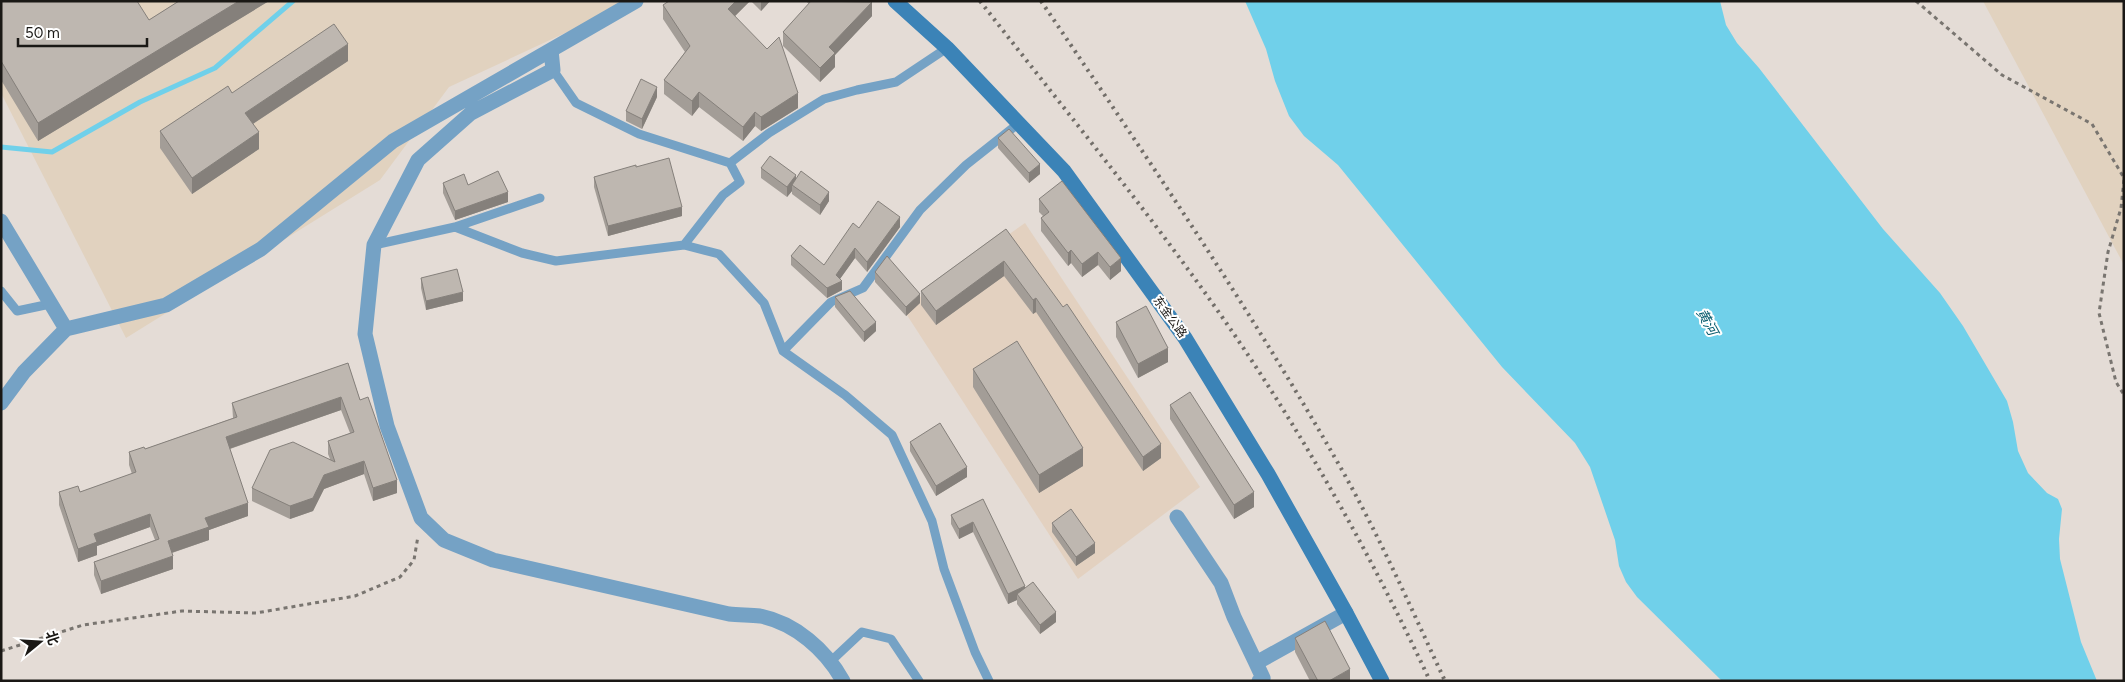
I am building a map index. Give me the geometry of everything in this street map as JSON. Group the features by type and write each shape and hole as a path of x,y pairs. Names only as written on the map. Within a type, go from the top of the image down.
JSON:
{"main road":[{"name":"东金公路","path":"895,1 947,48 1064,171 1185,338 1268,474 1382,681"}],"street":[{"path":"1,403 24,372 66,329 166,304 261,249 393,141 636,1"},
{"path":"551,50 553,70 471,112 418,160 374,245 365,334 387,426 421,518 444,540 493,560 729,614 761,616 791,628 817,646 843,681"},
{"path":"1,221 19,254 66,329"},
{"path":"1177,517 1222,583 1234,617 1263,678 1259,681"},
{"path":"1256,663 1346,613"}],"lane":[{"path":"730,163 769,134 824,99 896,82 947,48"},
{"path":"553,70 576,102 639,134 730,163 740,182 723,195 684,244"},
{"path":"783,351 831,302 863,288 920,210 966,165 1019,123"},
{"path":"374,245 455,227 540,198"},
{"path":"455,227 522,253 556,261 684,244 719,254 764,303 783,351 845,395 892,435 932,521 944,570 975,652 989,681"},
{"path":"1,291 17,311 50,304"},
{"path":"830,662 862,632 891,639 920,681"}],"path":[{"path":"1916,1 2002,75 2092,124 2124,179 2121,208 2108,252 2099,313 2116,382 2124,395"},
{"path":"1,651 83,625 182,611 256,614 355,596 400,577 414,560 421,518"}],"shaded area":[{"path":"1,1 634,1 449,87 380,180 126,338 1,93"},
{"path":"1983,1 2124,1 2124,265"},
{"path":"1025,223 1200,487 1078,579 903,309"}],"water":[{"name":"黄河","path":"1245,1 1720,1 1726,25 1737,43 1759,68 1883,229 1940,293 1963,326 2007,401 2018,451 2028,473 2047,493 2058,499 2062,509 2059,539 2060,559 2081,642 2097,681 1722,681 1637,597 1626,582 1619,566 1615,540 1590,467 1575,443 1502,367 1338,165 1304,136 1289,116 1275,81 1266,49"}],"building":[{"path":"1,1 137,1 149,20 179,1 239,1 38,123 1,61"},
{"path":"669,1 736,1 728,9 767,49 779,37 798,93 761,117 755,112 743,127 699,92 692,101 664,80 690,46 663,5"},
{"path":"811,1 872,2 829,47 835,53 820,68 783,32"},
{"path":"334,24 348,44 245,113 259,132 192,178 160,131 228,86 232,93"},
{"path":"641,79 657,87 642,119 626,111"},
{"path":"1009,129 1040,164 1029,173 998,138"},
{"path":"770,156 796,175 787,187 761,168"},
{"path":"669,158 682,207 608,226 594,177"},
{"path":"498,171 508,192 455,211 443,183 464,174 468,185"},
{"path":"801,171 829,192 820,205 792,185"},
{"path":"1062,181 1121,258 1110,267 1098,252 1082,264 1071,250 1068,253 1041,218 1049,212 1039,199"},
{"path":"878,201 900,217 867,262 855,248 836,275 842,281 827,288 791,256 800,245 824,265 853,223 859,228"},
{"path":"1006,229 1063,307 1067,304 1161,444 1143,457 1036,298 1033,300 1004,261 936,311 921,291"},
{"path":"887,256 920,294 906,307 875,272"},
{"path":"457,269 463,292 426,301 421,278"},
{"path":"850,291 876,322 864,332 835,297"},
{"path":"1146,306 1168,348 1138,364 1116,322"},
{"path":"1017,341 1083,448 1039,475 973,369"},
{"path":"348,363 360,400 368,397 397,480 373,488 364,461 324,475 313,498 290,506 252,488 270,450 293,442 335,462 328,441 354,432 341,397 226,437 248,503 205,518 209,527 168,541 173,556 101,581 94,562 159,539 150,514 94,534 97,542 78,549 59,492 78,486 80,492 136,472 129,452 144,447 145,449 237,417 232,403"},
{"path":"1190,392 1254,492 1234,505 1170,405"},
{"path":"940,423 967,467 936,486 910,442"},
{"path":"983,499 1025,586 1008,594 973,522 959,529 951,515"},
{"path":"1071,509 1095,543 1076,557 1052,523"},
{"path":"1033,582 1056,612 1040,625 1017,594"},
{"path":"1325,621 1350,669 1329,681 1318,681 1295,638"}],"waterway":[{"path":"1,147 52,152 140,102 215,68 293,1"}],"railway":[{"path":"980,1 1168,242 1256,367 1310,454 1361,543 1430,681"},
{"path":"1041,1 1194,229 1268,345 1367,516 1445,681"}]}
